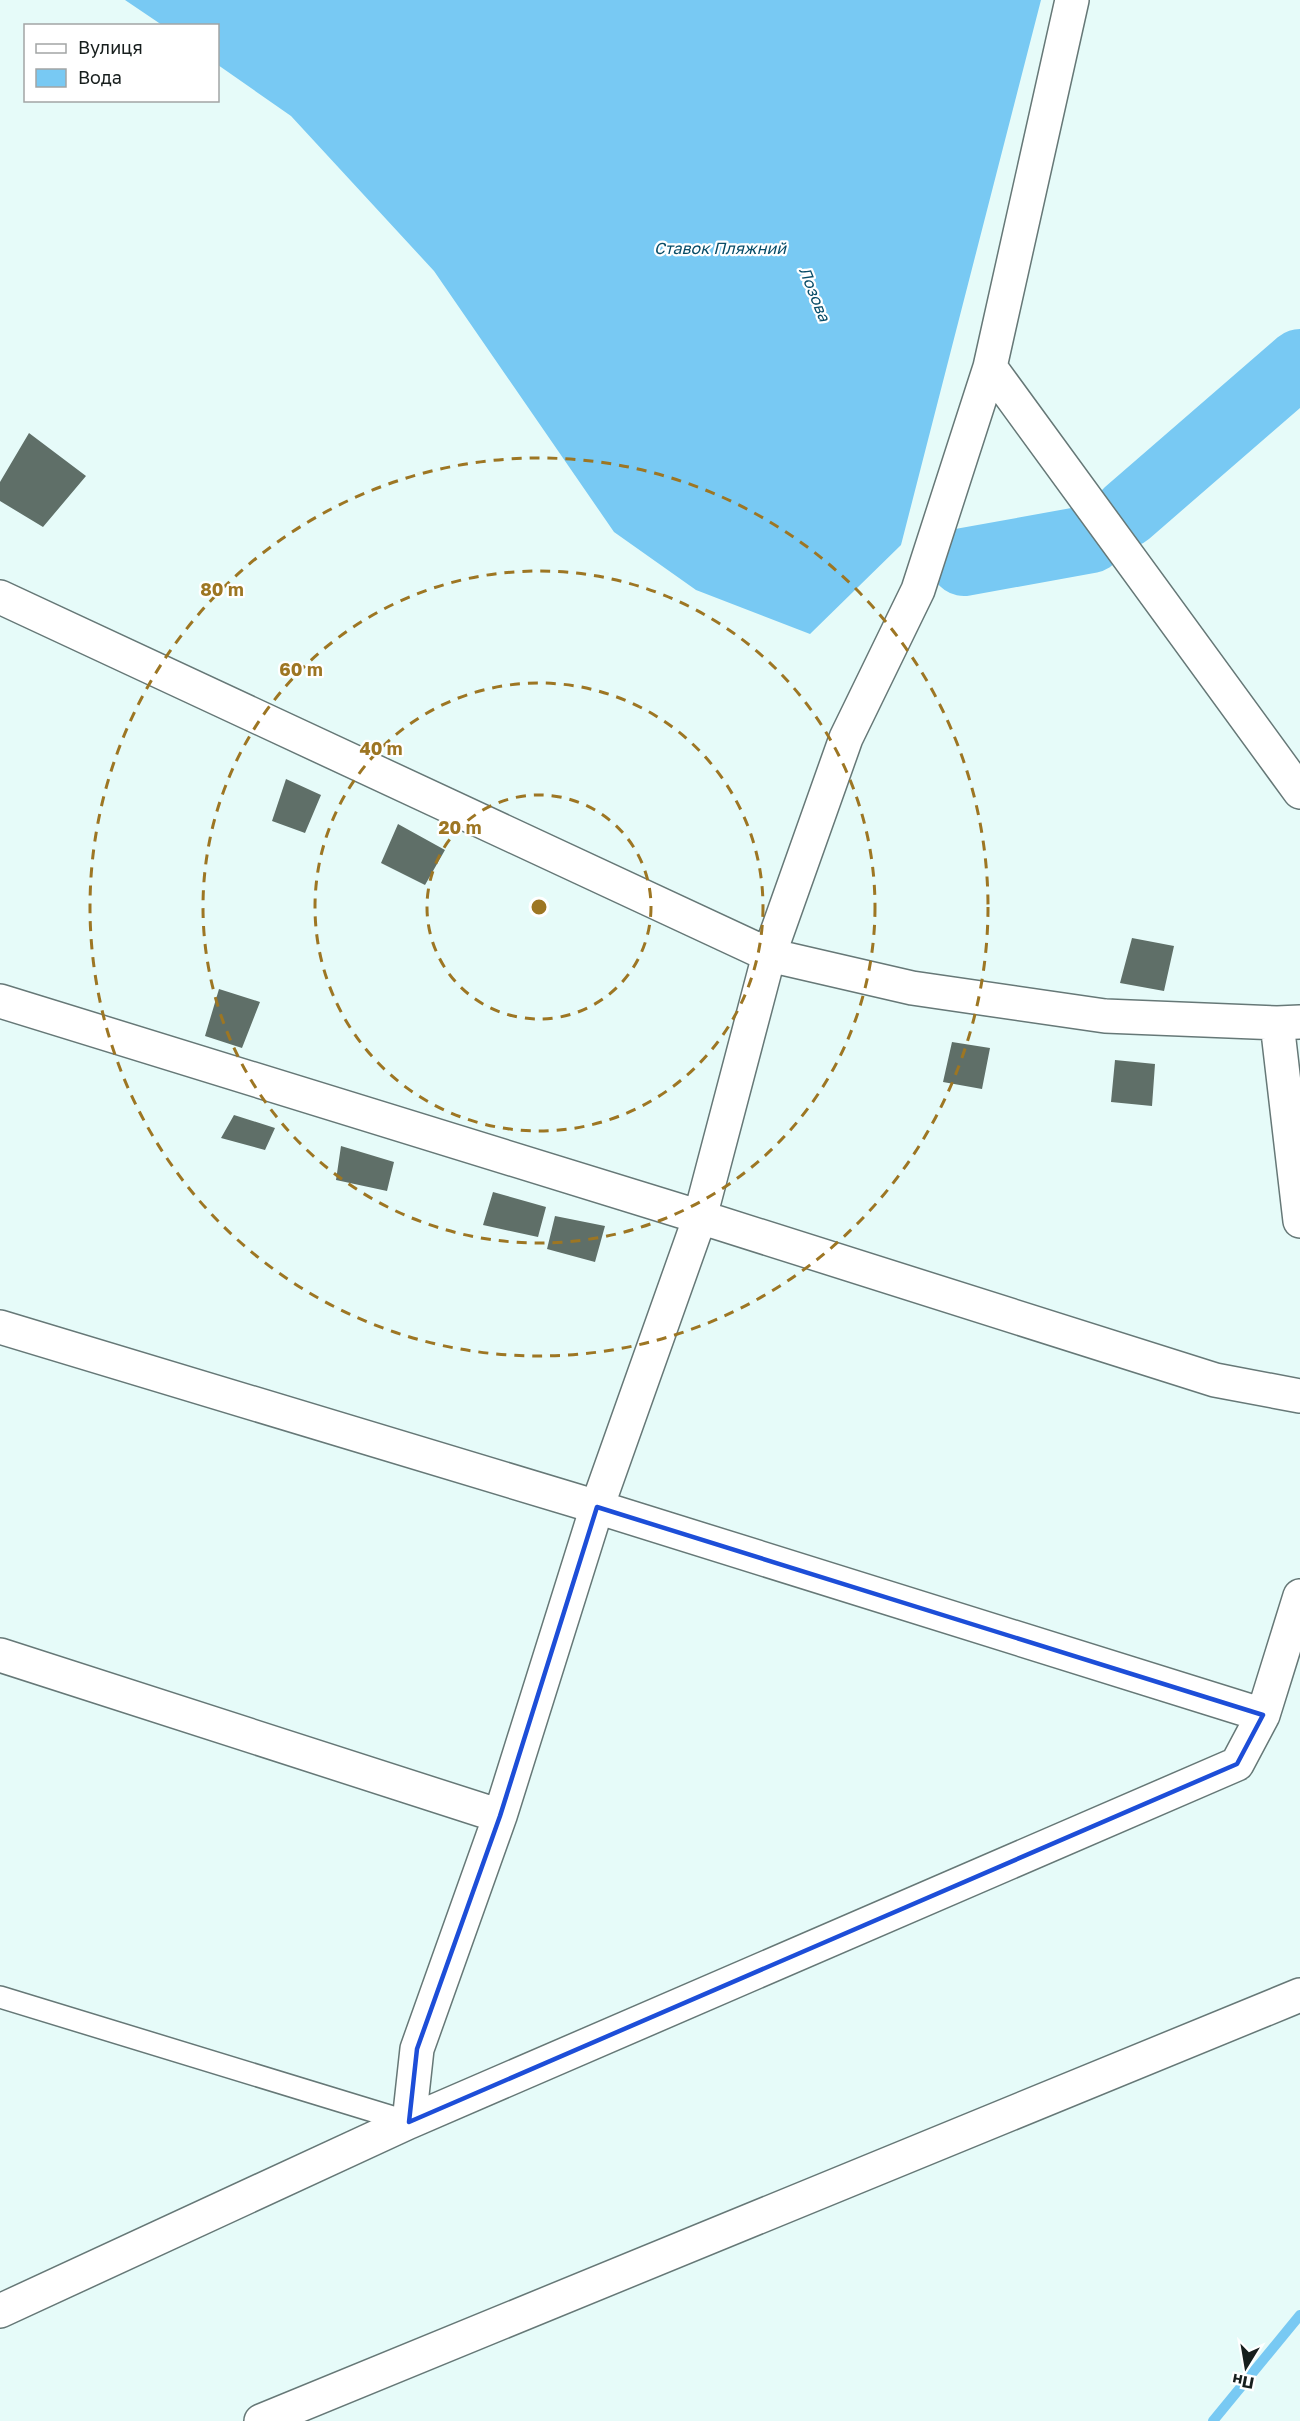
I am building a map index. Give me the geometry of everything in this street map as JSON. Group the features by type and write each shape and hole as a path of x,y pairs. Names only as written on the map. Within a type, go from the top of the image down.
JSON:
{"street":[{"path":"409,2122 417,2049 500,1816 597,1507 700,1217 769,955 846,738 918,590 990,367 1072,0"},
{"path":"990,367 1300,792"},
{"path":"0,597 769,955 912,988 1105,1016 1288,1023 1300,1221"},
{"path":"0,1000 700,1217 1215,1380 1300,1396"},
{"path":"0,1327 597,1507 1263,1715"},
{"path":"0,2311 409,2122 1237,1764 1263,1715 1300,1596"},
{"path":"0,1655 500,1816"},
{"path":"261,2421 1300,1995"}],"lane":[{"path":"0,1997 409,2122"}],"highlighted area":[{"path":"597,1507 1263,1715 1237,1764 409,2122 417,2049 500,1816"}],"water":[{"name":"Ставок Пляжний","path":"125,0 1041,0 901,545 810,634 696,590 614,532 434,271 291,116 219,66 219,24 161,24"}],"building":[{"path":"29,433 86,476 43,527 0,501 0,482"},
{"path":"286,779 321,795 305,833 272,821"},
{"path":"398,824 445,850 425,885 381,863"},
{"path":"1132,938 1174,946 1164,991 1120,983"},
{"path":"219,989 260,1002 242,1048 205,1036"},
{"path":"952,1042 990,1048 982,1089 943,1082"},
{"path":"1115,1060 1155,1064 1152,1106 1111,1102"},
{"path":"234,1115 275,1128 265,1150 221,1138"},
{"path":"341,1146 394,1162 387,1191 336,1180"},
{"path":"493,1192 546,1207 538,1237 483,1225"},
{"path":"555,1216 605,1226 595,1262 547,1249"}],"waterway":[{"name":"Лозова","path":"1127,513 1300,363"},
{"name":"Лозова","path":"964,562 1091,539"},
{"path":"1213,2421 1300,2315"}]}
